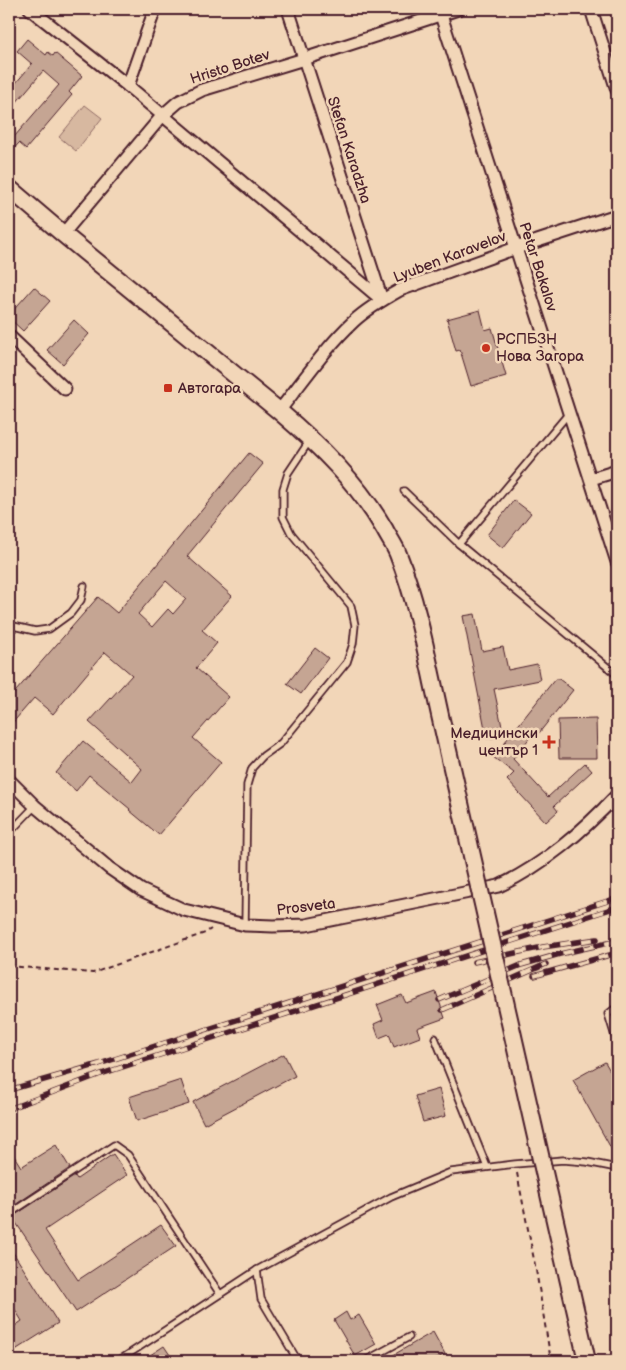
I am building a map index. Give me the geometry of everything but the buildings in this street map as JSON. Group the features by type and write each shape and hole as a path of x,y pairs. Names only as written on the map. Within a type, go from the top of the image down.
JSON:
{"main road":[{"path":"9,188 311,439 352,481 375,513 398,553 418,619 588,1361"}],"street":[{"path":"30,9 128,86 382,300"},
{"path":"128,86 155,9"},
{"name":"Stefan Karadzha","path":"288,9 382,300"},
{"name":"Hristo Botev","path":"63,234 162,116 178,102 202,90 304,59 440,11 458,9"},
{"path":"591,9 617,90"},
{"name":"Petar Bakalov","path":"440,11 617,562"},
{"name":"Lyuben Karavelov","path":"279,411 327,350 355,320 382,300 400,290 516,248 617,215"},
{"path":"9,336 64,389"},
{"path":"591,479 617,471"},
{"name":"Prosveta","path":"9,780 34,806 108,868 141,890 184,910 245,925 273,926 306,925 440,900 499,886 523,875 549,858 588,826 617,795"}],"lane":[{"path":"459,544 569,412"},
{"path":"245,925 247,785 252,768 263,756 281,743 347,662 353,644 355,625 351,606 291,533 283,517 284,489 288,473 311,439"},
{"path":"404,491 459,544 617,675"},
{"path":"9,625 35,631 49,629 71,613 81,600 84,586"},
{"path":"9,833 34,806"},
{"path":"617,1007 608,1014 617,1043"},
{"path":"436,1038 487,1167"},
{"path":"9,1214 114,1145 128,1155 220,1294"},
{"path":"118,1361 258,1270 391,1197 451,1172 563,1160 587,1162 617,1168"},
{"path":"258,1270 261,1299 298,1361"},
{"path":"365,1361 409,1337"}],"path":[{"path":"9,966 93,972 205,933 224,920"},
{"path":"515,1164 536,1270 551,1361"}],"shaded area":[{"path":"85,105 102,118 76,151 59,137"}],"railway":[{"path":"9,1090 99,1064 617,898"},
{"path":"9,1109 98,1075 617,907"},
{"path":"474,962 543,947 597,939"},
{"path":"439,1000 521,965 617,941"},
{"path":"534,976 617,953"},
{"path":"442,1010 546,964"}],"place":[{"name":"РСПБЗН Нова Загора","path":"486,348"},
{"name":"Автогара","path":"168,388"},
{"name":"Медицински център 1","path":"549,742"}]}
